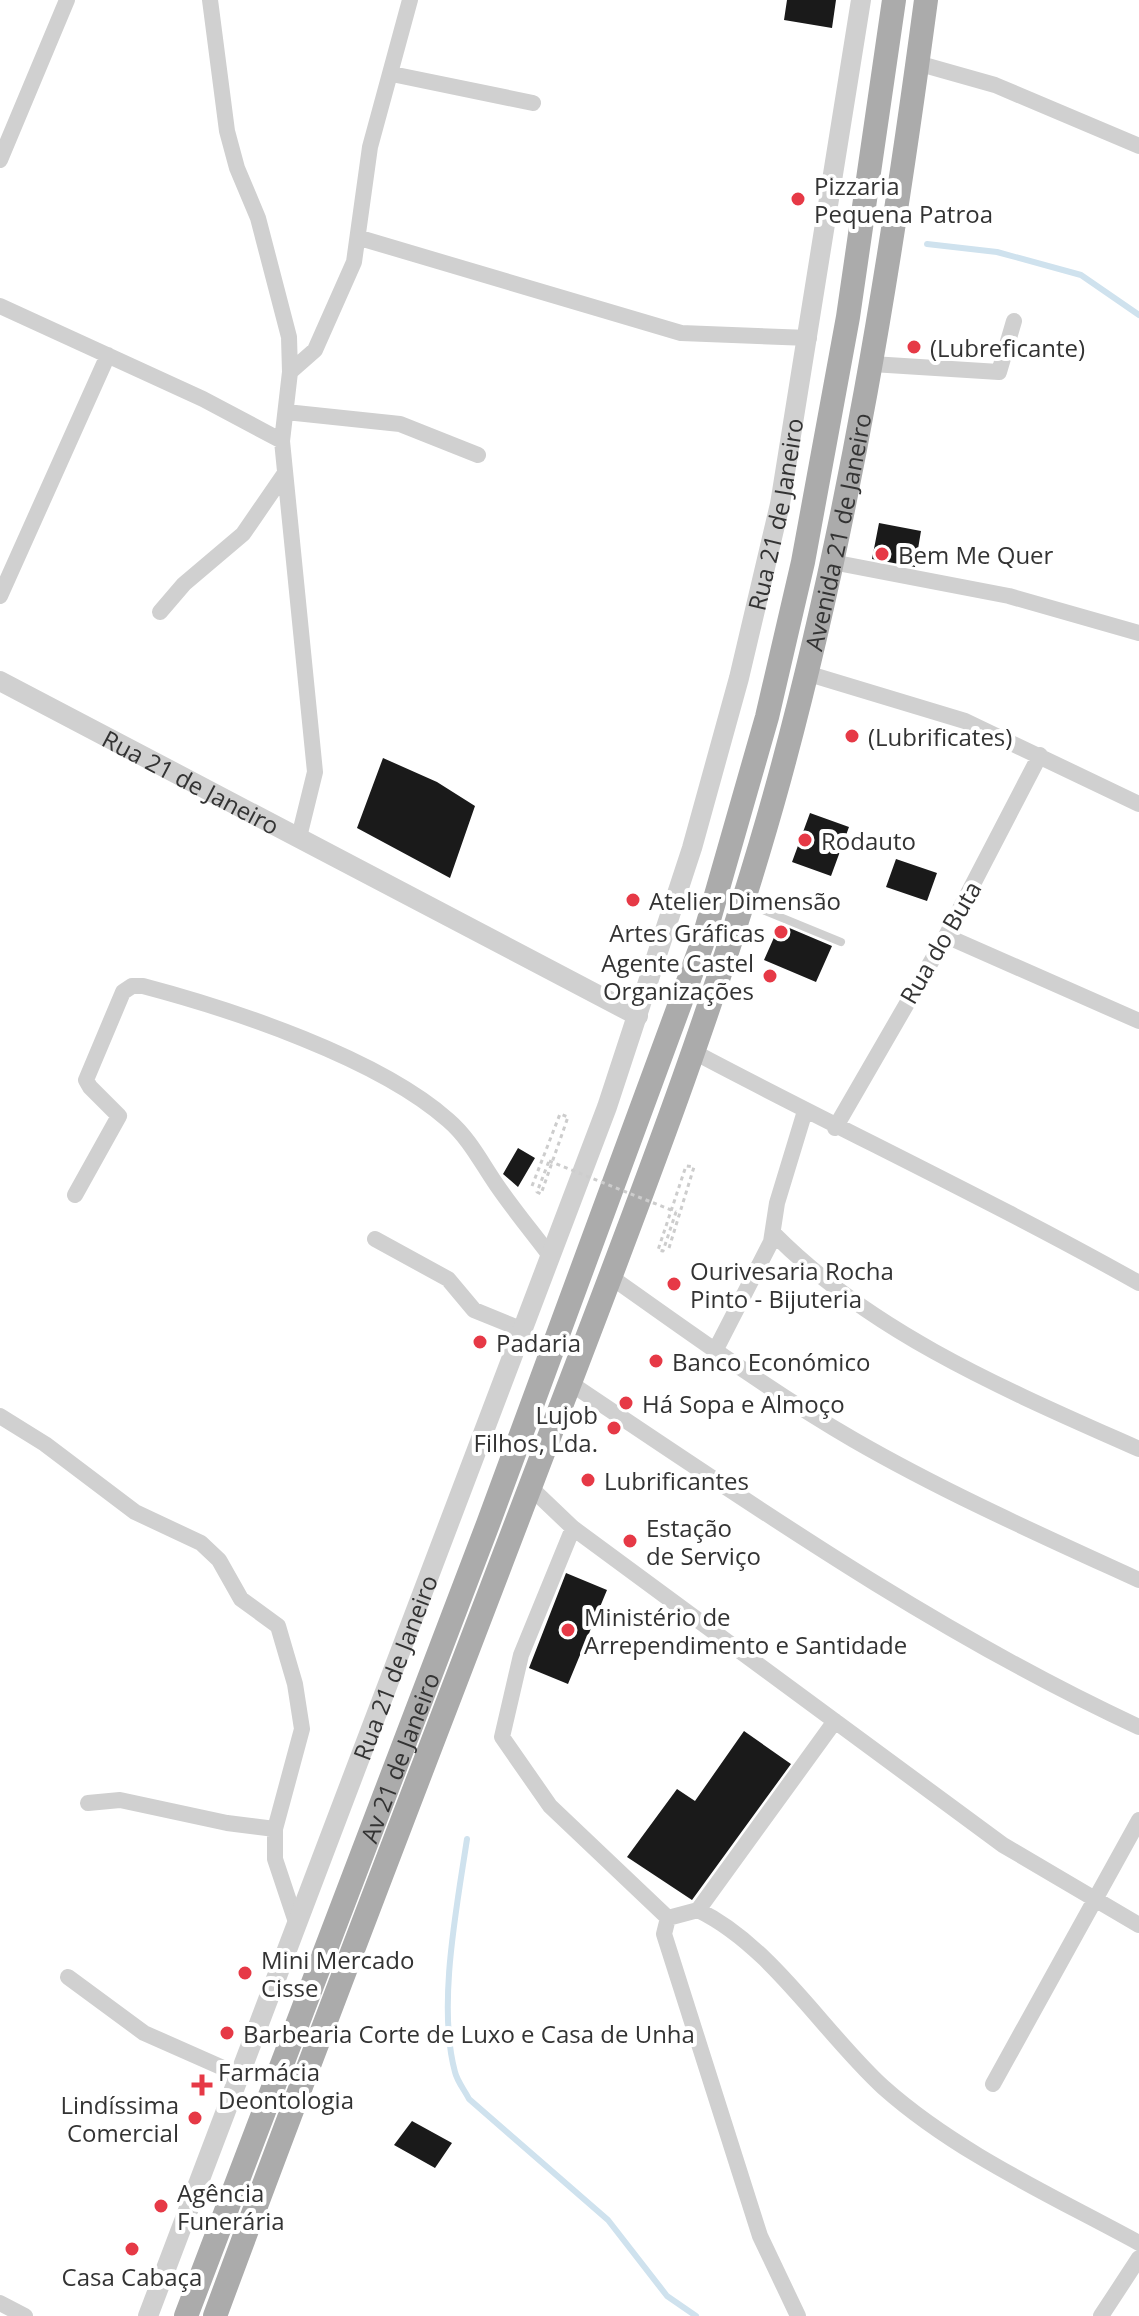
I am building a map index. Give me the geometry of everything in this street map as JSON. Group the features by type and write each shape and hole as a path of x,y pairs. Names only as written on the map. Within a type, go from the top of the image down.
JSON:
{"main road":[{"name":"Avenida 21 de Janeiro","path":"609,1199 682,1004 767,717 803,562 846,332 894,0"},
{"name":"Avenida 21 de Janeiro","path":"694,1052 742,902 806,673 832,562 872,364 926,0"},
{"path":"215,2316 694,1052"},
{"name":"Av 21 de Janeiro","path":"186,2316 609,1199"}],"street":[{"path":"0,160 67,0"},
{"path":"210,0 227,131 237,168 258,218 287,325 290,372 282,441 314,760 314,783 299,837"},
{"path":"290,372 311,355 343,291 360,238 364,175 410,0"},
{"name":"Rua 21 de Janeiro","path":"148,2316 551,1257 638,1016 679,891 739,678 780,504 861,0"},
{"path":"917,63 995,85 1139,146"},
{"path":"392,74 533,103"},
{"path":"360,238 681,333 809,338"},
{"path":"0,306 108,355 282,441"},
{"path":"872,364 999,372 1014,321"},
{"path":"0,596 108,355"},
{"path":"286,412 400,424 478,455"},
{"path":"160,612 184,584 243,534 285,473"},
{"path":"832,562 1009,596 1138,630"},
{"path":"806,673 965,721 1139,804"},
{"name":"Rua 21 de Janeiro","path":"0,681 638,1016"},
{"name":"Rua do Buta","path":"835,1128 946,936 1040,755"},
{"path":"946,936 1139,1021"},
{"path":"75,1195 119,1116 86,1080 123,992 132,986 143,986 236,1014 357,1063 404,1088 448,1120 466,1139 551,1257"},
{"path":"694,1052 835,1128 1001,1206 1139,1283"},
{"path":"715,1351 774,1234 777,1203 805,1111"},
{"path":"774,1234 831,1284 926,1346 1006,1388 1139,1449"},
{"path":"375,1239 448,1279 474,1310 523,1330"},
{"path":"611,1277 715,1351 854,1439 945,1489 1138,1578"},
{"path":"570,1383 883,1587 1082,1700 1139,1727"},
{"path":"0,1416 45,1444 135,1512 201,1543 219,1560 241,1599 278,1626 295,1684 302,1729 275,1829 277,1871 297,1925"},
{"path":"530,1487 573,1528 1003,1845 1139,1925"},
{"path":"573,1528 521,1655 502,1737 550,1806 668,1918"},
{"path":"668,1918 698,1910 835,1721"},
{"path":"88,1803 120,1800 227,1823 275,1829"},
{"path":"993,2084 1139,1820"},
{"path":"698,1910 741,1939 883,2087 981,2155 1139,2243"},
{"path":"668,1918 664,1934 760,2236 798,2316"},
{"path":"68,1977 144,2033 239,2075"},
{"path":"1101,2316 1139,2258"},
{"path":"0,2303 25,2316"}],"lane":[{"path":"742,902 841,942"}],"path":[{"path":"532,1186 560,1114 568,1117 541,1194 537,1192 549,1161 676,1212 663,1251 658,1250 686,1166 694,1167 669,1248"}],"building":[{"path":"787,0 836,0 832,28 784,20"},
{"path":"879,523 921,531 915,567 872,559"},
{"path":"383,758 437,782 475,806 450,878 357,828"},
{"path":"810,813 849,827 831,876 792,862"},
{"path":"896,859 937,873 927,901 886,887"},
{"path":"780,924 832,946 816,982 764,960"},
{"path":"518,1148 535,1158 518,1187 503,1174"},
{"path":"566,1573 607,1590 568,1684 529,1668"},
{"path":"744,1731 791,1764 692,1900 627,1857 677,1789 695,1801"},
{"path":"412,2121 452,2143 435,2168 394,2145"}],"waterway":[{"path":"927,244 997,252 1081,275 1139,315"},
{"path":"467,1839 448,1987 450,2046 457,2079 469,2099 608,2220 667,2296 696,2316"}],"place":[{"name":"Pizzaria Pequena Patroa","path":"798,199"},
{"name":"(Lubreficante)","path":"914,347"},
{"name":"Bem Me Quer","path":"882,554"},
{"name":"(Lubrificates)","path":"852,736"},
{"name":"Rodauto","path":"805,840"},
{"name":"Atelier Dimensão","path":"633,900"},
{"name":"Artes Gráficas","path":"781,932"},
{"name":"Agente Castel Organizações","path":"770,976"},
{"name":"Ourivesaria Rocha Pinto - Bijuteria","path":"674,1284"},
{"name":"Padaria","path":"480,1342"},
{"name":"Banco Económico","path":"656,1361"},
{"name":"Há Sopa e Almoço","path":"626,1403"},
{"name":"Lujob Filhos, Lda.","path":"614,1428"},
{"name":"Lubrificantes","path":"588,1480"},
{"name":"Estação de Serviço","path":"630,1541"},
{"name":"Ministério de Arrependimento e Santidade","path":"568,1630"},
{"name":"Mini Mercado Cisse","path":"245,1973"},
{"name":"Barbearia Corte de Luxo e Casa de Unha","path":"227,2033"},
{"name":"Farmácia Deontologia","path":"202,2085"},
{"name":"Lindíssima Comercial","path":"195,2118"},
{"name":"Agência Funerária","path":"161,2206"},
{"name":"Casa Cabaça","path":"132,2249"}]}
